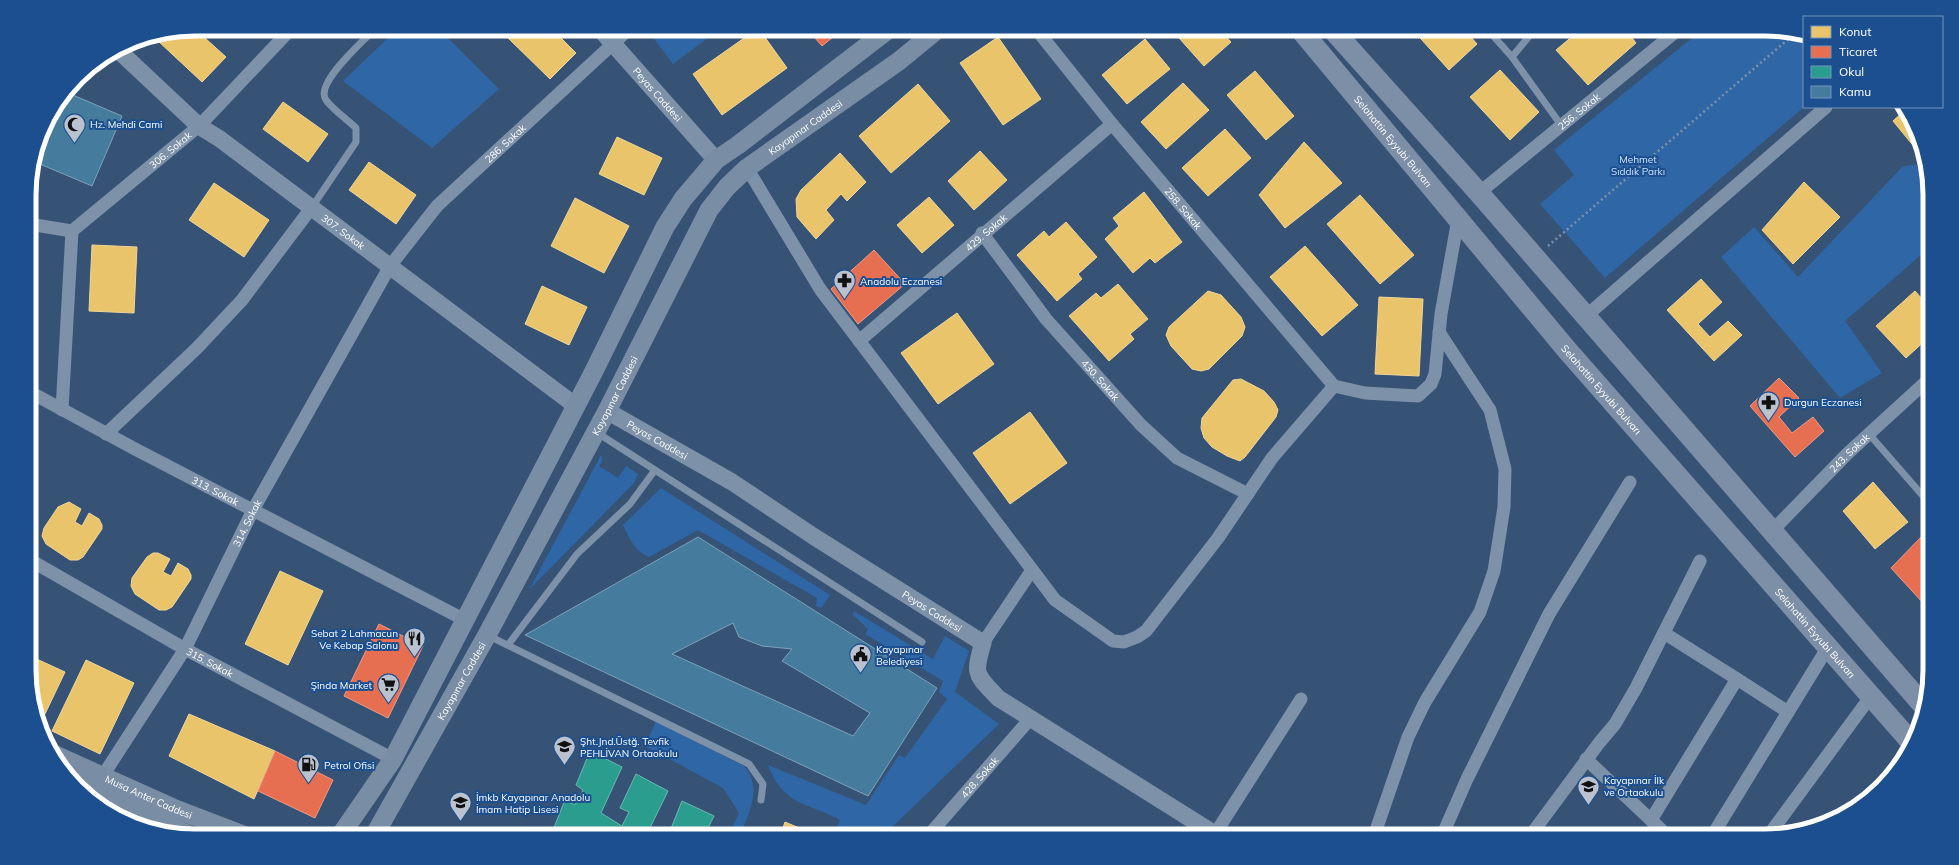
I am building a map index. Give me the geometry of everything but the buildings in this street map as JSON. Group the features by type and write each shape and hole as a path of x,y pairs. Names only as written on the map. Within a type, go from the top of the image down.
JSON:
{"main road":[{"path":"345,829 393,759 576,406 665,227 683,199 716,160 738,145 880,36"},
{"name":"Kayapınar Caddesi","path":"378,829 487,635 596,432 709,210 727,187 747,168 899,61 929,36"},
{"name":"Selahattin Eyyubi Bulvarı","path":"1306,36 1567,350 1908,738"},
{"path":"1338,36 1479,193 1920,701"},
{"name":"Musa Anter Caddesi","path":"63,759 173,808 228,829"},
{"name":"Musa Anter Caddesi","path":"93,792 148,822"}],"street":[{"name":"306. Sokak","path":"72,231 199,126 284,36"},
{"name":"Peyas Caddesi","path":"606,36 716,160"},
{"name":"286. Sokak","path":"390,266 437,206 622,36"},
{"name":"258. Sokak","path":"1042,36 1112,124 1334,386"},
{"name":"256. Sokak","path":"1479,193 1670,36"},
{"name":"307. Sokak","path":"122,53 199,126 220,138 576,406"},
{"path":"1585,317 1825,108"},
{"name":"429. Sokak","path":"859,341 982,233 1112,124"},
{"path":"747,168 820,289 1055,600 1113,641 1124,642 1137,637 1146,630 1218,538 1272,458 1334,386 1365,393 1418,396 1431,384 1435,374 1439,332 1458,219"},
{"path":"106,434 197,348 232,310 312,207"},
{"path":"36,225 72,231 62,410"},
{"name":"430. Sokak","path":"982,233 1046,319 1141,425 1177,458 1248,494"},
{"name":"314. Sokak","path":"102,777 185,649 253,510 390,266"},
{"path":"1376,829 1408,738 1425,702 1480,612 1494,571 1504,507 1505,469 1490,410 1439,332"},
{"name":"243. Sokak","path":"1772,531 1848,453 1923,388"},
{"name":"313. Sokak","path":"36,395 106,434 465,620"},
{"name":"Peyas Caddesi","path":"607,411 732,482 813,536 983,643"},
{"path":"1445,829 1467,779 1549,614 1630,482"},
{"path":"1535,829 1586,759 1615,724 1636,688 1700,561"},
{"name":"315. Sokak","path":"36,563 185,649 393,759"},
{"path":"1032,570 983,643 977,662 978,676 998,698 1206,829"},
{"path":"1664,633 1788,712"},
{"path":"1716,829 1828,648"},
{"path":"1651,820 1737,679"},
{"path":"1773,829 1871,696"},
{"path":"1220,829 1301,699"},
{"name":"428. Sokak","path":"934,829 1030,719"},
{"path":"1586,759 1661,829"}],"lane":[{"path":"312,207 356,142 356,128 326,100 323,92 328,79 368,36"},
{"path":"1493,36 1512,57 1562,125"},
{"path":"1512,57 1529,36"},
{"path":"596,432 922,642"},
{"path":"1869,434 1923,496"},
{"path":"508,645 577,554 630,504 655,470"},
{"path":"487,635 749,764 763,784 761,800"}],"path":[{"path":"1534,258 1790,38"}],"green space":[{"path":"390,36 446,36 499,89 432,148 343,81"},
{"path":"652,36 711,36 673,64"},
{"name":"Mehmet Sıddık Parkı","path":"1694,36 1775,36 1803,41 1803,108 1605,278 1540,204 1574,175 1554,150"},
{"path":"1917,165 1920,166 1923,184 1923,253 1845,321 1882,373 1840,398 1721,257 1754,227 1798,277 1903,166"},
{"path":"601,455 603,460 599,466 618,478 626,466 638,474 634,483 529,590"},
{"path":"661,488 830,595 821,608 816,606 817,598 698,530 649,557 644,555 633,544 623,525"},
{"path":"854,611 933,659 945,636 969,651 955,692 999,724 890,829 836,829 840,820 789,796 774,778 768,765 866,805 899,755 905,758 947,699 939,692 943,681 865,634 868,629 853,615"},
{"path":"656,721 744,766 750,774 753,783 753,791 750,809 743,829 731,829 739,813 723,788 645,746"}],"place":[{"name":"Hz. Mehdi Cami","path":"75,144"},
{"name":"Anadolu Eczanesi","path":"844,300"},
{"name":"Durgun Eczanesi","path":"1768,422"},
{"name":"Sebat 2 Lahmacun Ve Kebap Salonu","path":"414,658"},
{"name":"Kayapınar Belediyesi","path":"860,674"},
{"name":"Şinda Market","path":"388,704"},
{"name":"Şht.Jnd.Üstğ. Tevfik PEHLİVAN Ortaokulu","path":"564,766"},
{"name":"Petrol Ofisi","path":"308,784"},
{"name":"Kayapınar İlk ve Ortaokulu","path":"1588,806"},
{"name":"İmkb Kayapınar Anadolu İmam Hatip Lisesi","path":"460,822"}]}
